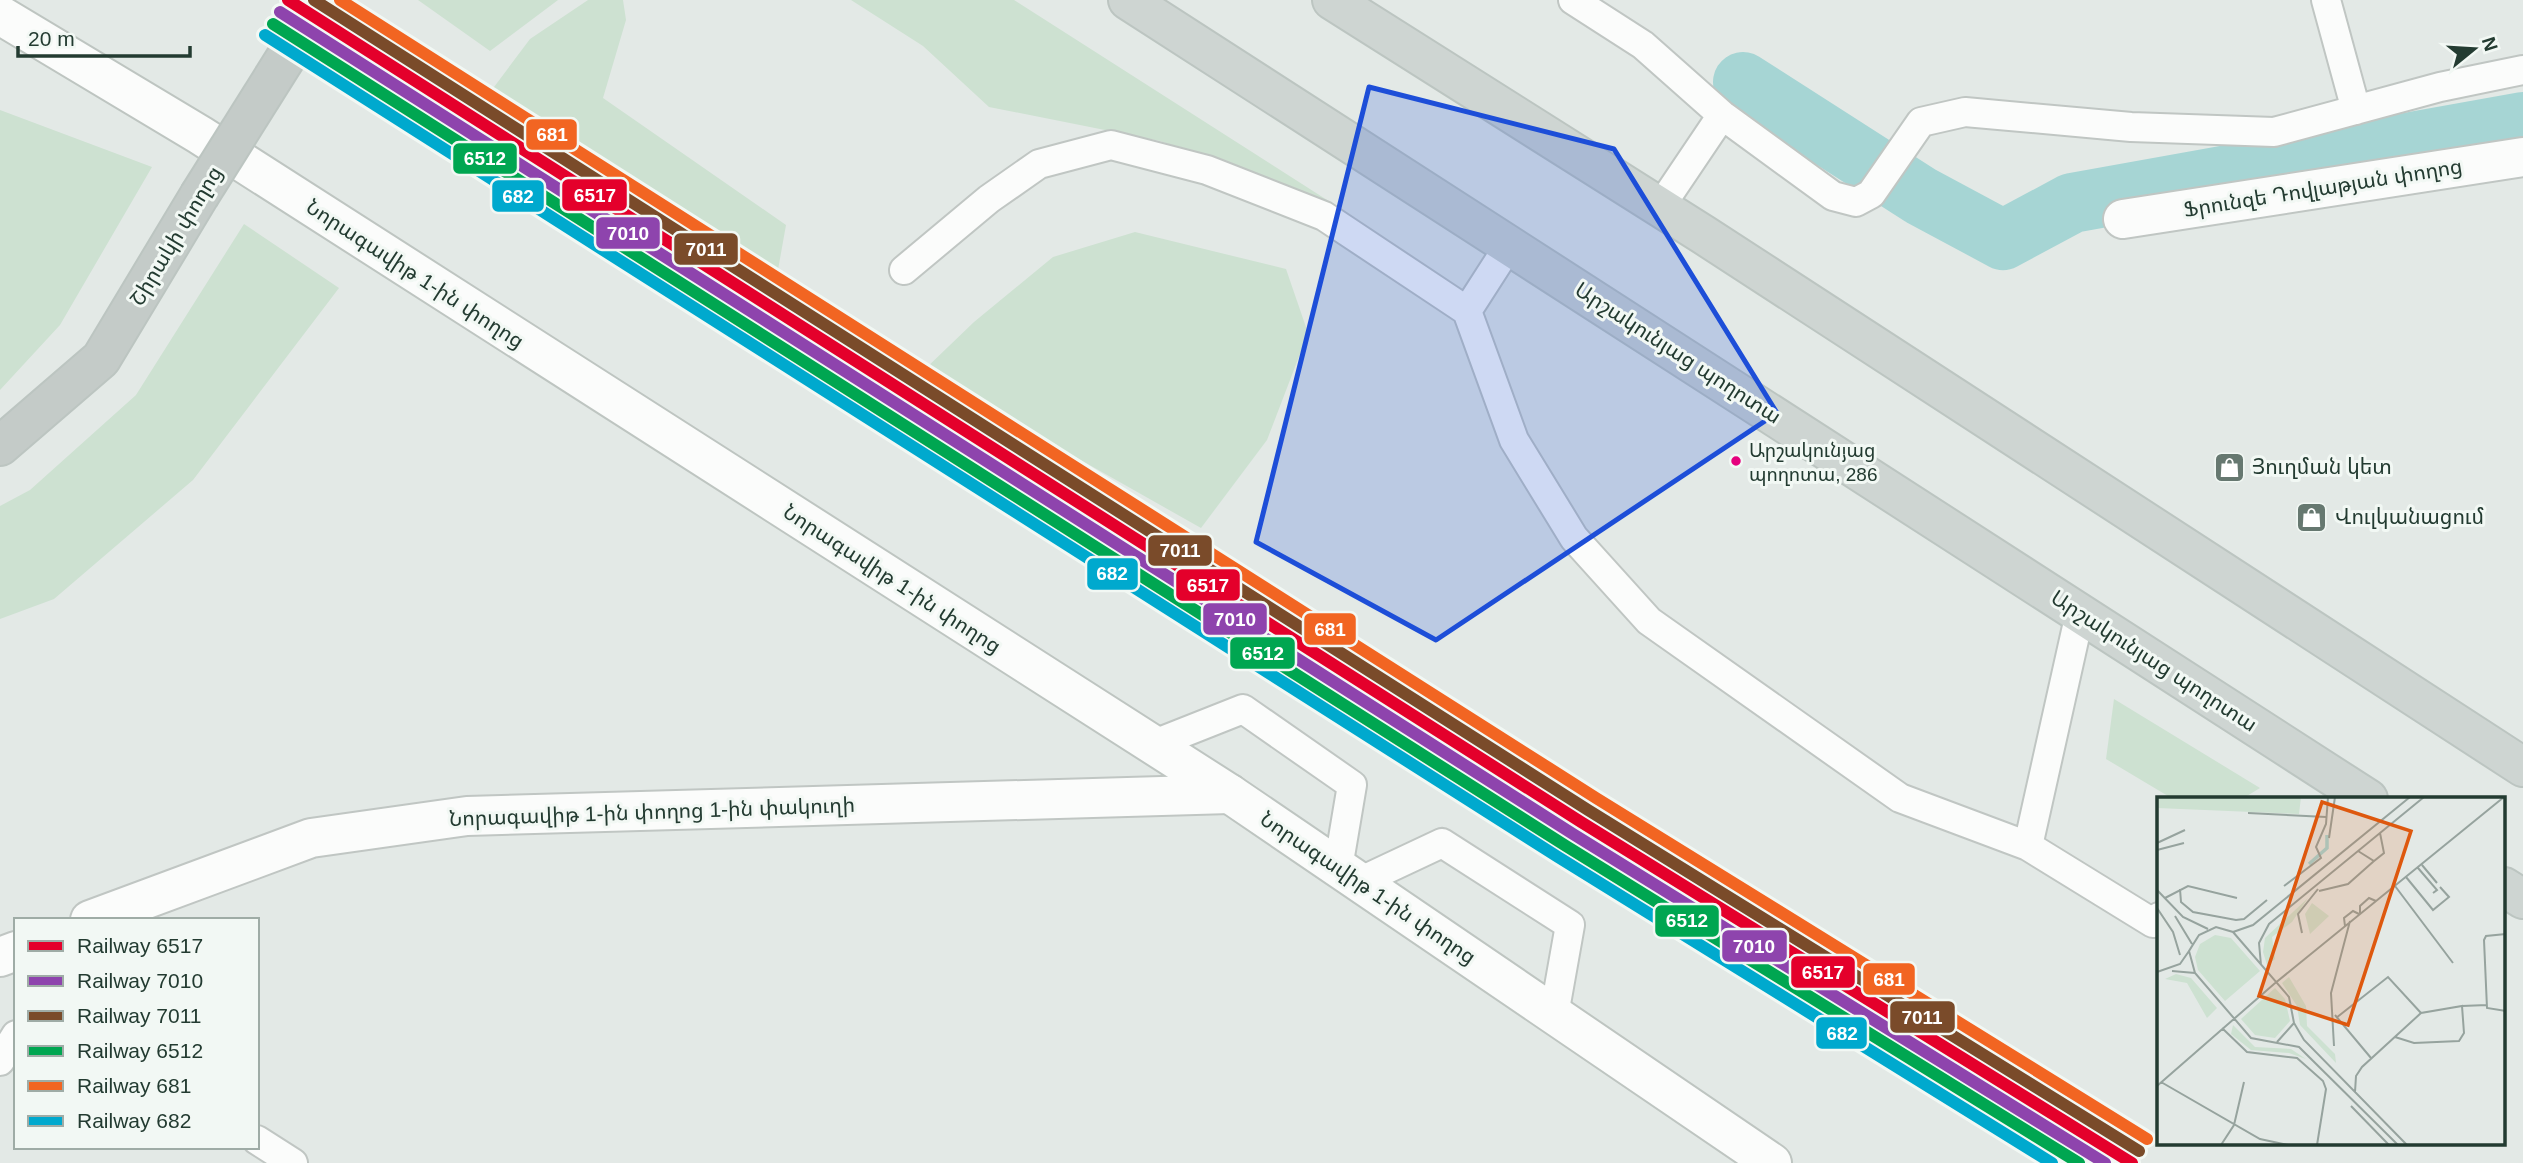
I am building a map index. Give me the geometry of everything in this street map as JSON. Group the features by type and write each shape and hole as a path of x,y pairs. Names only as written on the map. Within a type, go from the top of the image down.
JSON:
{"highway":[{"name":"Շիրակի փողոց","path":"0,446 101,359 322,0"}],"main road":[{"name":"Արշակունյաց պողոտա","path":"1128,0 2365,797"},
{"path":"1332,0 1660,207 2523,767"},
{"name":"Նորագավիթ 1-ին փողոց","path":"0,15 200,135 1230,794 1772,1163"},
{"name":"Ֆրունզե Դովլաթյան փողոց","path":"2123,219 2523,157"},
{"name":"Նորագավիթ 1-ին փողոց 1-ին փակուղի","path":"97,918 311,838 467,816 1230,794"},
{"path":"2506,888 2523,899"}],"lane":[{"path":"1573,0 1643,45 1722,115 1833,196 1856,202 1871,194 1921,122 1965,111 2092,125 2201,131 2274,131 2440,87 2523,70"},
{"path":"2326,0 2356,110"},
{"path":"1660,207 1722,115"},
{"path":"904,270 989,200 1039,164 1111,145 1207,170 1324,216 1467,310 1514,440 1574,538 1649,621 1900,798 2028,846 2153,923 2157,919"},
{"path":"1467,310 1510,244"},
{"path":"2028,846 2080,613"},
{"path":"1152,745 1243,709 1352,785 1349,875 1442,843 1570,925 1554,1015"},
{"path":"0,1060 14,1038"},
{"path":"259,1141 293,1163"}],"highlighted area":[{"path":"1369,87 1614,149 1777,413 1436,640 1256,542"}],"green space":[{"path":"418,0 558,0 490,51"},
{"path":"588,0 623,0 626,20 603,98 786,225 776,281 488,95 530,39"},
{"path":"851,0 1014,0 1338,207 1160,141 989,107 923,46"},
{"path":"0,110 152,167 60,325 0,390"},
{"path":"244,224 339,288 193,480 54,599 0,619 0,506 30,490 136,395"},
{"path":"1135,232 1286,269 1308,333 1267,440 1201,528 923,371 974,322 1053,257"},
{"path":"2114,699 2260,788 2245,797 2170,797 2106,759"}],"waterway":[{"path":"1743,82 1921,196 2003,240 2072,203 2523,122"}],"rail line":[{"name":"6517","path":"288,0 1581,822 2132,1163"},
{"name":"7011","path":"314,0 1588,810 2139,1151"},
{"name":"681","path":"340,0 1596,798 2147,1139"},
{"name":"7010","path":"280,12 1573,834 2105,1163"},
{"name":"6512","path":"273,24 1566,846 2079,1163"},
{"name":"682","path":"265,35 1558,857 2052,1163"}],"place":[{"name":"Արշակունյաց պողոտա, 286","path":"1736,461"},
{"name":"Յուղման կետ","path":"2229,467"},
{"name":"Վուլկանացում","path":"2312,517"}]}
